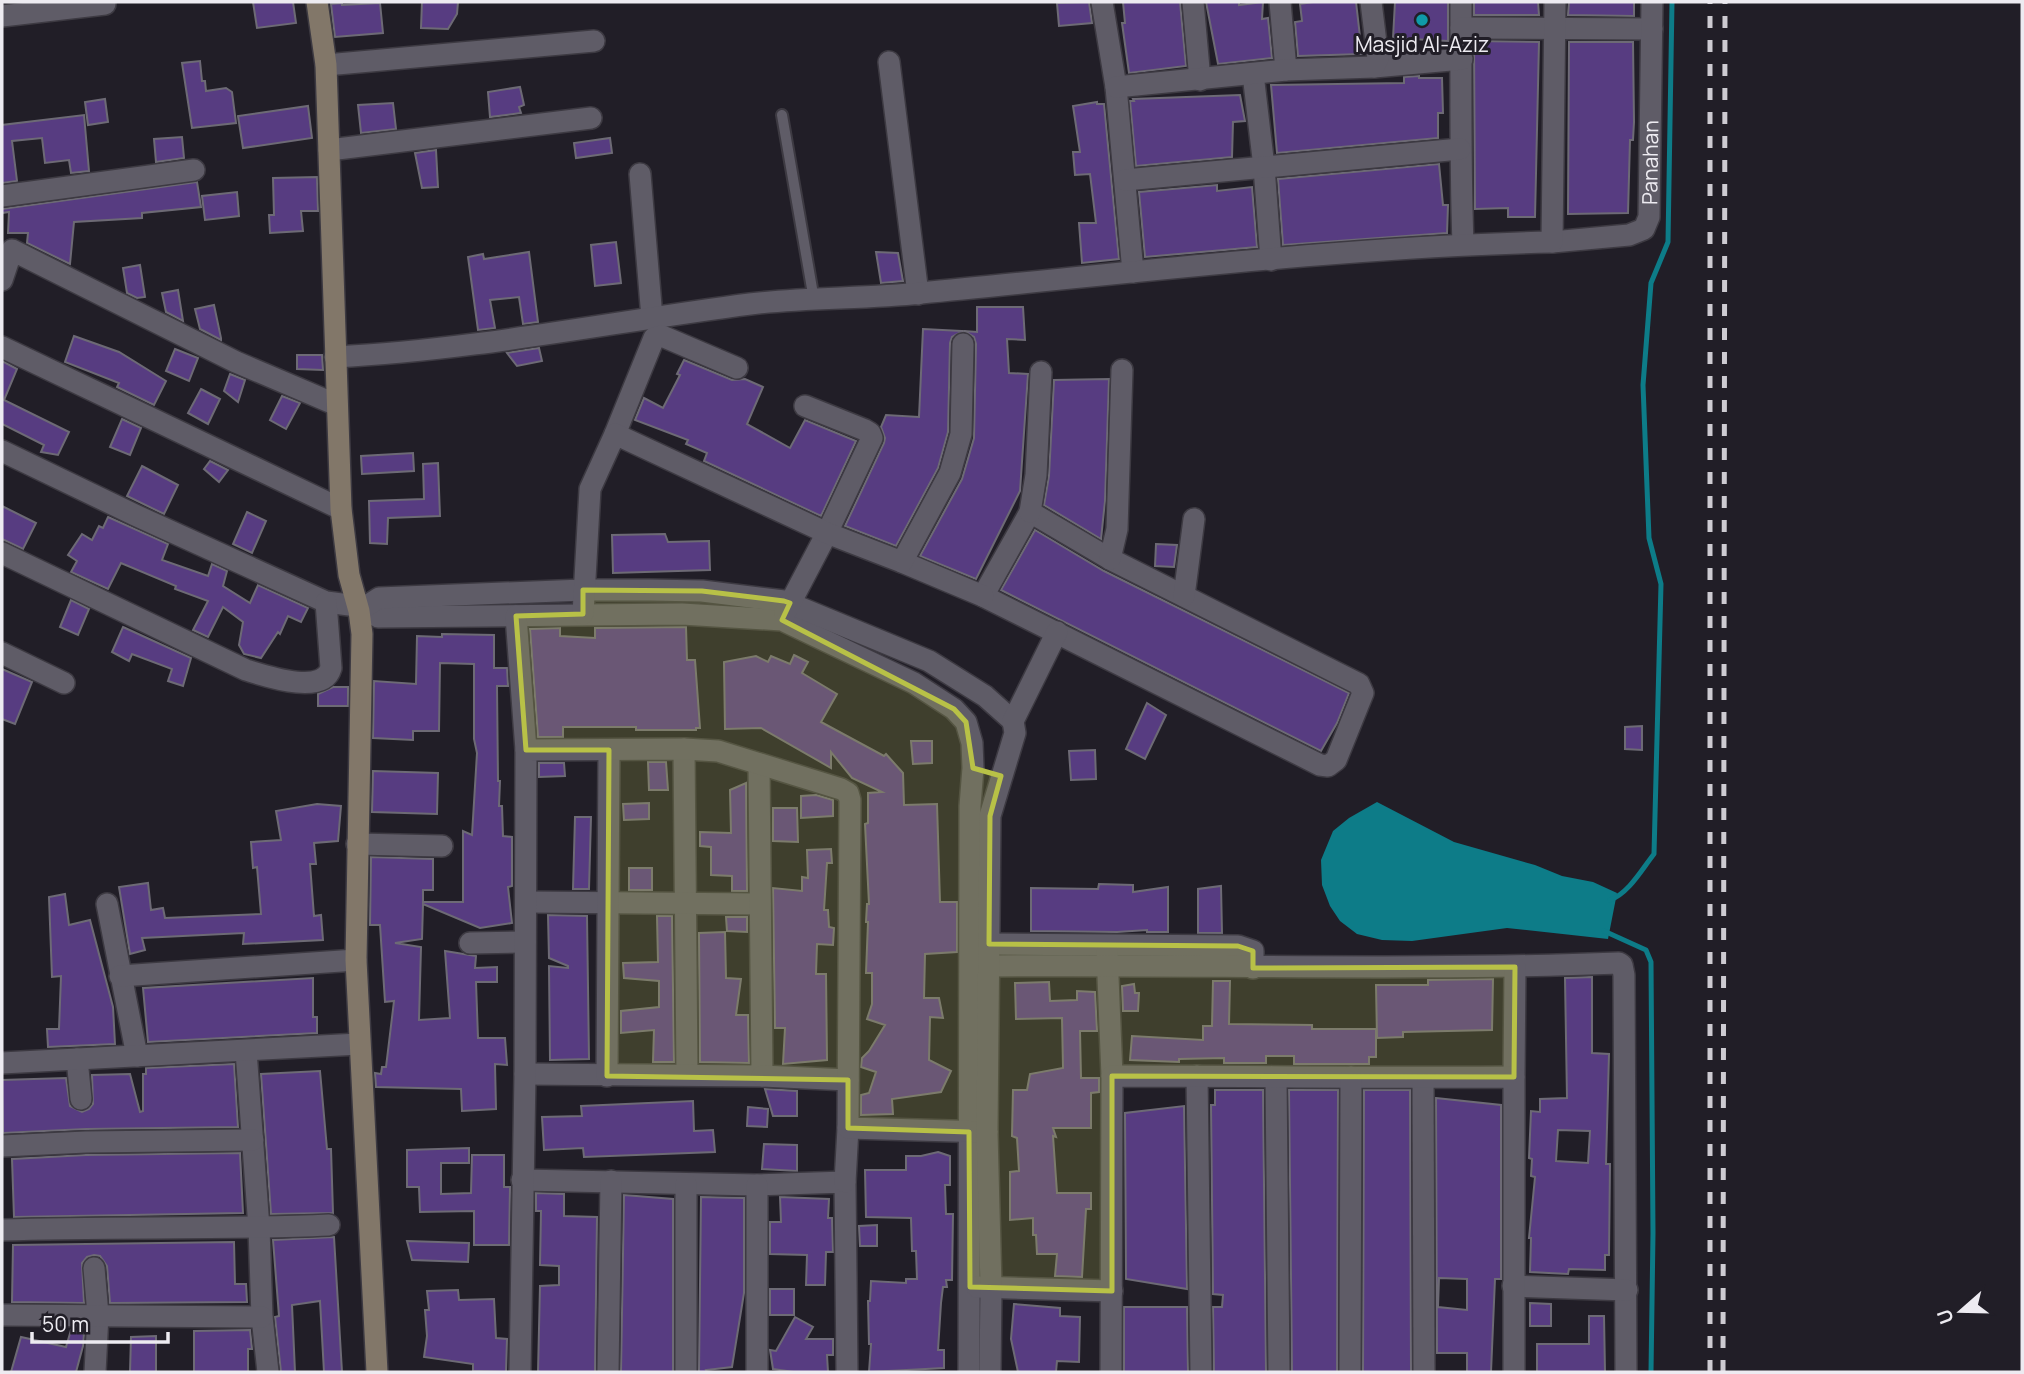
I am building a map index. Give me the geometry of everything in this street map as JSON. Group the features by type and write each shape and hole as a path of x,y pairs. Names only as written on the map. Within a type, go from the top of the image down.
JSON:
{"street":[{"path":"317,2 326,65 341,509 351,585 361,607 356,960 377,1372"},
{"path":"1102,2 1116,87 1133,272"},
{"path":"1193,2 1200,80"},
{"path":"1280,2 1286,70"},
{"path":"1371,2 1378,59 1374,67"},
{"path":"1461,2 1460,149 1463,244"},
{"path":"335,357 406,354 492,343 754,303 918,294 1133,272 1463,244 1552,242 1555,2"},
{"name":"Panahan","path":"1552,242 1629,235 1644,229 1649,218 1652,2"},
{"path":"2,16 105,4"},
{"path":"1461,28 1652,29"},
{"path":"326,65 594,41"},
{"path":"1116,87 1286,70 1374,67 1462,59"},
{"path":"889,62 918,294"},
{"path":"1253,74 1271,260"},
{"path":"329,150 592,118"},
{"path":"1125,180 1460,149"},
{"path":"2,195 194,170"},
{"path":"640,174 652,318"},
{"path":"2,280 7,247 236,362 337,405"},
{"path":"583,614 590,489 654,338 662,336 737,368"},
{"path":"902,562 950,473 961,434 963,344"},
{"path":"2,347 341,509"},
{"path":"1110,559 1116,529 1122,370"},
{"path":"983,596 1030,512 1036,475 1041,372"},
{"path":"786,611 872,438 865,430 805,407"},
{"path":"615,434 827,533 983,596 1320,765 1328,766 1336,760 1363,693 1359,684 1110,559 1030,512"},
{"path":"2,450 135,515 326,602 361,607 378,617 786,611 929,661 985,696 1013,721"},
{"path":"1184,596 1194,519"},
{"path":"2,553 246,670 280,681 322,681 329,675 331,668 326,602"},
{"path":"361,607 379,598 583,590 702,591 760,597 914,683 954,709 963,719 972,743 974,768 970,806 980,1287 990,1372"},
{"path":"516,616 526,750 520,1372"},
{"path":"978,1132 989,966 990,816 1015,733 1013,721 1057,632"},
{"path":"2,653 64,683"},
{"path":"963,719 985,696"},
{"path":"526,750 718,751 848,793 848,1128 845,1182 847,1372"},
{"path":"607,1076 609,750"},
{"path":"684,750 687,1074"},
{"path":"759,764 762,1076"},
{"path":"974,768 1001,776"},
{"path":"357,844 442,846"},
{"path":"526,902 760,904"},
{"path":"107,904 136,1056"},
{"path":"470,943 524,942"},
{"path":"989,944 1107,956"},
{"path":"989,966 1238,946 1253,951 1253,968 1515,967 1619,963 1624,968 1626,1372"},
{"path":"1107,956 1112,1076 1111,1372"},
{"path":"120,976 356,960"},
{"path":"1514,1372 1515,967"},
{"path":"2,1063 359,1044"},
{"path":"246,1051 259,1228 262,1317 268,1372"},
{"path":"77,1059 81,1100"},
{"path":"524,1074 687,1074 848,1080"},
{"path":"1112,1076 1514,1077"},
{"path":"1198,1076 1201,1372"},
{"path":"1350,1372 1351,1077"},
{"path":"1276,1078 1279,1372"},
{"path":"1423,1078 1424,1372"},
{"path":"848,1128 978,1132"},
{"path":"2,1146 253,1140"},
{"path":"522,1180 686,1185 845,1182"},
{"path":"608,1372 611,1181"},
{"path":"686,1185 686,1372"},
{"path":"757,1185 757,1372"},
{"path":"2,1230 90,1227 259,1228 329,1224"},
{"path":"94,1268 98,1315 95,1372"},
{"path":"1513,1286 1627,1290"},
{"path":"980,1287 1112,1291"},
{"path":"968,1372 980,1287"},
{"path":"2,1315 262,1317"}],"lane":[{"path":"782,115 814,300"}],"highlighted area":[{"path":"583,590 702,591 784,601 790,603 782,620 954,709 966,722 973,768 1001,776 990,816 989,944 1238,946 1253,951 1253,968 1515,967 1514,1077 1112,1076 1112,1291 970,1287 969,1132 848,1128 848,1080 607,1076 609,750 526,750 516,616 583,614"}],"water":[{"path":"1377,802 1454,842 1535,865 1562,876 1593,882 1617,893 1608,939 1507,928 1412,941 1382,940 1357,934 1340,921 1330,906 1322,885 1321,860 1333,831"}],"building":[{"path":"253,2 293,2 296,23 257,28"},
{"path":"422,2 458,2 457,14 448,29 421,28"},
{"path":"1089,2 1092,23 1059,26 1057,3"},
{"path":"1123,2 1180,2 1186,66 1129,73 1122,23 1125,23"},
{"path":"1206,2 1239,2 1239,5 1263,2 1262,19 1268,18 1272,58 1218,64"},
{"path":"1356,2 1362,54 1298,56 1295,22 1302,21 1300,4"},
{"name":"Masjid Al-Aziz","path":"1395,2 1448,2 1448,41 1393,38"},
{"path":"1474,2 1538,2 1539,15 1474,15"},
{"path":"1569,2 1634,2 1634,16 1568,15"},
{"path":"380,3 383,33 335,37 331,4"},
{"path":"1474,41 1539,42 1535,217 1508,217 1508,208 1475,209"},
{"path":"1569,42 1633,42 1634,122 1633,140 1630,140 1628,213 1568,214"},
{"path":"200,61 206,91 226,88 232,92 236,123 192,128 182,63"},
{"path":"1404,77 1442,78 1443,113 1438,113 1438,138 1277,153 1271,85 1404,83"},
{"path":"520,87 524,105 519,107 521,113 490,117 488,92"},
{"path":"1240,95 1245,121 1233,122 1232,157 1136,166 1130,101"},
{"path":"105,99 108,122 88,125 85,102"},
{"path":"1097,102 1104,104 1119,259 1082,263 1079,223 1096,223 1090,174 1075,175 1073,152 1080,152 1073,106"},
{"path":"393,103 396,129 361,133 358,105"},
{"path":"308,106 312,138 243,148 238,116"},
{"path":"84,115 89,171 71,173 69,160 45,163 42,138 12,141 17,181 2,183 2,125"},
{"path":"182,137 184,158 156,162 154,139"},
{"path":"610,138 612,153 576,158 574,143"},
{"path":"436,150 438,187 422,188 415,153"},
{"path":"1439,164 1443,205 1448,205 1447,233 1283,245 1278,179"},
{"path":"317,177 318,211 301,211 303,231 270,233 269,215 274,215 273,178"},
{"path":"197,182 201,207 142,213 142,218 74,222 70,264 27,243 28,233 8,233 9,212 2,213 2,209"},
{"path":"1217,185 1217,191 1252,187 1257,247 1145,257 1139,192"},
{"path":"237,192 239,216 205,220 202,196"},
{"path":"616,242 621,283 595,286 591,245"},
{"path":"529,252 538,322 523,324 519,297 490,300 495,328 478,330 468,257 483,254 484,259"},
{"path":"876,252 898,253 903,281 881,283"},
{"path":"140,265 145,297 137,298 127,293 123,268"},
{"path":"178,290 183,321 166,312 162,293"},
{"path":"214,305 221,340 200,329 195,309"},
{"path":"977,307 1023,307 1025,340 1007,339 1009,373 1028,374 1020,491 976,579 920,556 962,479 974,438 976,344 974,337 964,331 977,332"},
{"path":"923,329 963,331 952,337 950,343 948,432 938,468 896,546 845,526 884,443 881,427 886,415 919,417"},
{"path":"74,336 119,352 166,381 154,405 117,387 119,383 65,362"},
{"path":"539,348 542,361 517,366 507,353"},
{"path":"175,349 198,358 189,381 166,371"},
{"path":"297,355 322,355 323,370 297,369"},
{"path":"684,360 732,380 745,379 763,387 747,424 790,448 805,420 856,441 821,516 704,461 707,453 686,444 688,440 635,420 644,398 663,408 680,375 677,374"},
{"path":"2,361 17,369 4,400 69,432 58,455 41,452 44,445 2,424"},
{"path":"230,374 245,380 238,402 224,391"},
{"path":"1109,379 1101,539 1044,505 1049,476 1054,380"},
{"path":"201,389 220,399 208,424 188,413"},
{"path":"282,396 300,403 286,429 270,420"},
{"path":"122,419 141,428 130,455 110,447"},
{"path":"413,453 414,471 362,474 361,456"},
{"path":"210,461 228,470 219,482 204,469"},
{"path":"438,463 440,516 388,518 387,544 370,543 369,501 424,499 423,464"},
{"path":"142,466 178,485 164,514 127,496"},
{"path":"2,506 36,523 23,549 2,539"},
{"path":"247,512 266,521 252,553 233,544"},
{"path":"108,517 168,544 162,560 208,576 212,564 227,571 223,586 250,603 258,585 308,608 301,622 288,616 280,634 278,632 261,658 244,654 239,645 243,622 223,607 208,637 193,630 208,601 175,589 176,586 121,563 108,589 71,572 77,561 68,555 82,534 92,540 99,526 103,528"},
{"path":"1035,530 1104,571 1349,693 1337,723 1321,751 1001,590"},
{"path":"665,534 668,542 709,541 710,570 613,573 612,535"},
{"path":"1156,544 1177,545 1174,567 1155,566"},
{"path":"71,600 89,609 78,635 60,627"},
{"path":"123,627 191,658 183,686 168,681 172,669 132,654 129,661 112,652"},
{"path":"686,627 687,660 695,660 700,728 636,730 636,727 563,727 563,737 538,737 530,629 560,628 560,636 595,638 595,628"},
{"path":"442,634 494,635 494,668 507,668 508,686 497,686 498,781 503,836 512,837 512,886 508,887 512,923 480,928 423,904 422,939 395,943 421,947 419,1020 450,1018 445,951 476,956 475,968 497,967 497,982 476,982 478,1038 505,1038 507,1065 495,1064 496,1109 462,1111 461,1089 376,1087 375,1073 381,1074 382,1067 386,1067 394,1001 385,1002 380,925 370,925 371,857 433,859 433,890 423,890 423,902 463,902 463,831 472,835 477,753 474,739 474,664 440,663 439,731 413,731 413,740 373,738 374,681 416,684 417,636 442,637"},
{"path":"794,655 808,662 802,673 837,694 821,722 884,756 886,754 903,773 904,805 937,804 940,902 957,902 957,952 925,954 924,998 939,998 943,1018 930,1017 929,1060 951,1071 941,1092 892,1099 893,1114 861,1115 861,1095 869,1093 876,1072 861,1067 862,1058 885,1025 867,1019 872,1004 872,973 866,973 866,922 869,904 865,824 868,823 868,793 882,792 852,778 831,752 831,768 761,728 725,729 724,662 756,656 768,662 771,656 790,664"},
{"path":"2,669 32,682 15,724 2,719"},
{"path":"333,687 348,687 348,706 318,706 318,694"},
{"path":"1147,703 1166,715 1145,759 1126,749"},
{"path":"1642,726 1642,750 1625,749 1625,727"},
{"path":"911,741 932,741 932,763 913,764"},
{"path":"1095,750 1096,779 1071,780 1069,751"},
{"path":"648,762 666,762 668,790 649,790"},
{"path":"539,763 564,763 565,776 539,777"},
{"path":"373,771 438,773 437,814 372,812"},
{"path":"746,783 747,891 732,891 732,876 711,875 711,847 700,846 700,832 731,833 730,790"},
{"path":"816,795 833,800 833,816 801,818 801,796"},
{"path":"649,803 649,819 624,820 623,804"},
{"path":"317,804 341,806 338,841 314,843 316,864 310,864 314,916 321,915 323,940 243,944 244,933 142,938 145,950 130,954 119,887 148,883 151,910 163,908 165,918 261,914 257,867 253,868 251,842 281,840 276,811"},
{"path":"773,808 797,808 798,842 773,841"},
{"path":"575,817 591,817 589,889 573,889"},
{"path":"831,849 832,863 827,863 824,910 828,910 829,927 834,928 833,945 817,944 816,974 826,974 827,1060 783,1064 785,1028 775,1028 773,888 802,891 802,877 808,878 807,850"},
{"path":"629,868 652,868 652,890 629,890"},
{"path":"1099,884 1133,885 1133,892 1168,887 1168,932 1031,931 1031,888 1098,889"},
{"path":"1221,886 1222,933 1198,933 1198,889"},
{"path":"65,894 69,925 90,920 113,1007 115,1044 48,1047 47,1029 59,1029 61,976 52,977 49,897"},
{"path":"548,915 587,916 589,1059 550,1060 549,966 568,966 549,958"},
{"path":"657,916 672,916 674,1062 653,1062 654,1030 621,1033 621,1011 659,1007 659,981 624,978 623,963 658,962"},
{"path":"726,917 747,917 747,932 727,931"},
{"path":"725,932 726,978 741,979 736,1015 748,1015 749,1063 700,1062 699,933"},
{"path":"1592,977 1592,1053 1609,1054 1606,1164 1610,1164 1609,1255 1605,1255 1605,1270 1569,1269 1568,1274 1530,1272 1529,1238 1535,1177 1531,1176 1532,1159 1529,1158 1531,1111 1540,1112 1540,1099 1567,1098 1565,978","holes":["1558,1130 1590,1131 1588,1163 1556,1161"]},
{"path":"313,978 313,1017 317,1017 317,1033 148,1042 143,988"},
{"path":"1493,979 1492,1030 1403,1032 1403,1037 1377,1038 1376,985 1428,985 1428,980"},
{"path":"1213,981 1230,981 1229,1024 1312,1025 1312,1029 1376,1029 1376,1057 1369,1057 1369,1064 1294,1064 1294,1056 1266,1056 1266,1063 1224,1063 1224,1058 1179,1059 1179,1062 1130,1060 1132,1036 1203,1040 1203,1026 1212,1026"},
{"path":"1049,982 1050,1001 1077,1000 1077,991 1095,992 1097,1031 1080,1031 1081,1078 1099,1078 1099,1092 1091,1093 1091,1128 1053,1128 1056,1137 1053,1136 1057,1193 1091,1193 1091,1209 1086,1209 1082,1277 1055,1276 1057,1254 1037,1254 1033,1218 1010,1220 1010,1172 1019,1171 1017,1138 1012,1136 1013,1090 1027,1090 1030,1074 1063,1068 1062,1018 1016,1019 1015,983"},
{"path":"1134,984 1135,993 1139,993 1138,1011 1123,1011 1122,986"},
{"path":"234,1064 238,1127 3,1133 2,1080 66,1078 70,1106 82,1112 93,1104 92,1075 130,1074 140,1112 143,1111 143,1074 146,1074 146,1068"},
{"path":"320,1071 327,1149 331,1149 333,1213 271,1214 261,1074"},
{"path":"765,1089 797,1091 797,1116 773,1116"},
{"path":"1215,1090 1263,1090 1266,1372 1214,1372 1213,1307 1222,1307 1223,1295 1213,1294 1211,1105 1215,1105"},
{"path":"1289,1090 1338,1090 1337,1372 1292,1372"},
{"path":"1364,1090 1410,1090 1411,1372 1363,1372"},
{"path":"1436,1098 1501,1105 1501,1279 1495,1279 1491,1372 1467,1372 1467,1353 1437,1353","holes":["1439,1278 1467,1279 1467,1310 1438,1307"]},
{"path":"693,1101 694,1131 713,1130 715,1152 584,1157 583,1148 544,1150 542,1117 582,1116 581,1106"},
{"path":"1184,1106 1187,1289 1126,1279 1125,1113"},
{"path":"748,1107 768,1109 767,1127 747,1126"},
{"path":"764,1144 797,1145 797,1171 762,1169"},
{"path":"469,1148 469,1163 441,1163 441,1194 471,1193 472,1155 504,1155 504,1187 510,1187 509,1245 474,1245 474,1211 420,1212 419,1187 407,1187 407,1150"},
{"path":"938,1152 950,1156 950,1185 945,1185 946,1214 953,1214 952,1280 946,1280 947,1287 943,1287 938,1350 944,1350 944,1368 869,1372 871,1344 868,1301 871,1281 906,1283 906,1279 917,1279 916,1251 912,1251 911,1218 866,1217 865,1170 906,1170 906,1156"},
{"path":"240,1153 243,1213 14,1217 12,1159"},
{"path":"536,1193 564,1194 564,1216 597,1217 595,1372 538,1372 540,1286 559,1285 559,1266 540,1265 541,1211 536,1211"},
{"path":"624,1195 673,1199 673,1372 621,1372"},
{"path":"701,1197 744,1198 744,1293 732,1367 706,1370 707,1372 699,1372"},
{"path":"780,1197 829,1199 828,1218 832,1218 833,1252 826,1252 825,1285 806,1285 807,1255 770,1254 770,1222 781,1222"},
{"path":"877,1225 877,1246 860,1246 859,1226"},
{"path":"334,1237 342,1372 324,1372 320,1301 292,1305 295,1372 281,1372 275,1317 279,1316 273,1240"},
{"path":"407,1241 469,1243 468,1262 412,1260"},
{"path":"234,1242 235,1284 246,1284 247,1302 110,1303 107,1266 100,1256 94,1255 87,1257 82,1263 84,1303 12,1302 13,1245"},
{"path":"770,1289 794,1289 794,1315 770,1315"},
{"path":"458,1290 459,1300 494,1299 496,1338 507,1339 506,1372 473,1371 473,1364 424,1357 427,1336 425,1310 429,1310 427,1291"},
{"path":"1530,1303 1551,1304 1551,1326 1530,1326"},
{"path":"1014,1304 1060,1308 1060,1316 1080,1317 1079,1362 1057,1361 1056,1372 1018,1372 1011,1339"},
{"path":"1124,1307 1187,1307 1188,1372 1124,1372"},
{"path":"1589,1316 1604,1316 1605,1372 1537,1372 1537,1344 1589,1344"},
{"path":"795,1317 813,1327 806,1339 833,1339 833,1355 827,1355 828,1372 773,1369 770,1350 776,1351"},
{"path":"71,1330 84,1334 76,1372 11,1372 21,1337 66,1347"},
{"path":"250,1330 252,1349 248,1349 248,1372 194,1372 194,1331"},
{"path":"156,1336 156,1372 130,1372 131,1337"}],"waterway":[{"path":"1610,900 1629,886 1654,854 1661,584 1649,538 1643,385 1651,283 1668,242 1672,2"},
{"path":"1604,931 1646,950 1651,962 1651,1372"}],"railway":[{"path":"1710,2 1710,1372"},
{"path":"1723,1372 1725,2"}],"place":[{"name":"Masjid Al-Aziz","path":"1422,20"}]}
